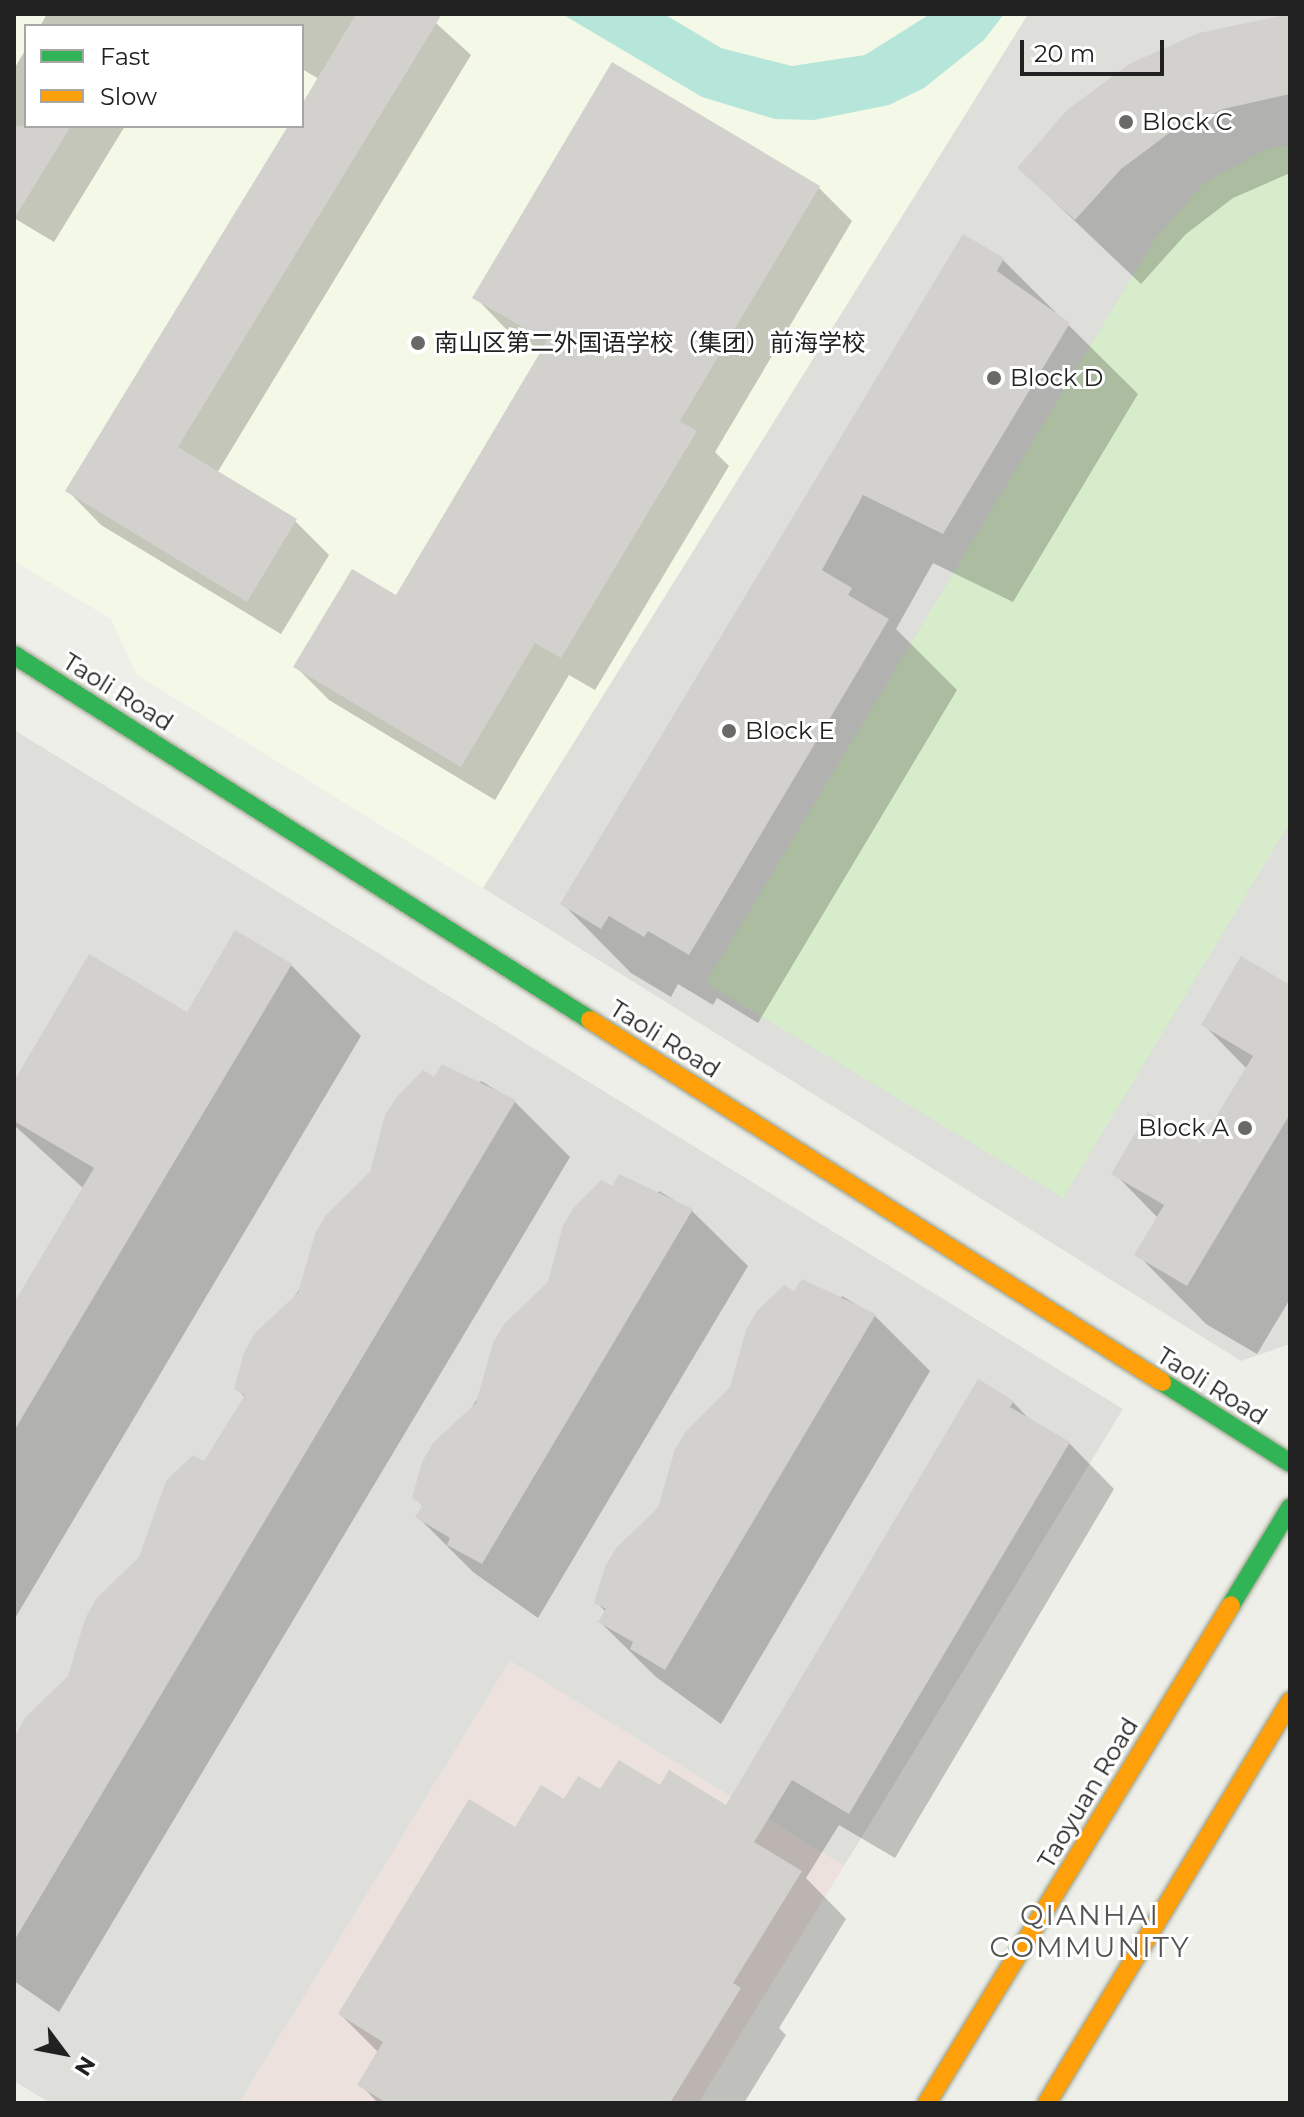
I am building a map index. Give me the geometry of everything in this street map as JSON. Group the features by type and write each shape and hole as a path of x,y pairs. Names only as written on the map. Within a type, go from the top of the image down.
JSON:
{"street":[{"name":"Taoli Road","path":"14,655 1290,1463"},
{"name":"Taoyuan Road","path":"927,2103 1290,1508"},
{"path":"1047,2103 1290,1701"}],"shaded area":[{"name":"南山区第二外国语学校（集团）前海学校","path":"14,14 1028,14 483,888 137,675 111,619 14,561"},
{"path":"562,14 664,14 721,48 792,66 865,55 930,14 1004,14 984,40 924,88 889,105 814,120 775,119 702,97"},
{"path":"1028,14 1290,14 1290,1344 1241,1361 483,888"},
{"path":"14,730 1123,1409 844,1866 510,1661 239,2103 50,2103 14,2081"},
{"path":"510,1661 844,1866 698,2103 239,2103"}],"green space":[{"path":"1290,145 1290,822 1063,1198 706,983 1155,239 1203,184 1266,149"}],"building":[{"path":"356,14 442,14 178,447 297,519 247,602 65,491 287,128 304,128 304,101"},
{"name":"Block C","path":"1290,14 1290,94 1223,109 1168,134 1121,169 1075,220 1017,168 1067,110 1129,64 1199,33"},
{"path":"612,62 820,186 680,421 697,431 561,658 535,643 461,767 293,667 352,569 396,595 547,341 472,298"},
{"path":"14,126 70,128 14,219"},
{"path":"963,234 1004,258 997,271 1070,323 943,534 863,495 822,570 852,588 848,595 889,619 689,955 648,931 644,937 609,916 601,929 560,904"},
{"path":"235,930 292,964 14,1431 14,1303 94,1168 14,1121 14,1081 89,954 187,1012"},
{"name":"Block A","path":"1241,956 1290,985 1290,1114 1187,1286 1134,1255 1164,1205 1111,1174 1148,1112 1200,1143 1253,1056 1201,1025"},
{"path":"442,1064 516,1100 14,1941 14,1738 25,1718 68,1676 85,1619 96,1599 139,1557 166,1481 193,1455 204,1461 245,1395 234,1389 244,1353 255,1333 298,1293 315,1234 326,1215 370,1172 385,1115 397,1097 423,1070 434,1077"},
{"path":"619,1174 693,1209 482,1564 447,1545 450,1538 415,1517 423,1505 412,1498 422,1462 433,1443 476,1403 493,1343 504,1324 548,1282 563,1225 575,1206 601,1180 612,1186"},
{"path":"802,1279 876,1314 665,1670 630,1649 633,1642 598,1622 606,1609 594,1603 605,1567 616,1548 658,1508 675,1449 687,1430 730,1387 746,1330 757,1311 784,1285 794,1291"},
{"path":"978,1379 1014,1401 1010,1407 1070,1442 849,1814 792,1780 754,1842 802,1871 733,1983 741,1988 670,2103 387,2103 357,2085 383,2042 338,2014 469,1799 515,1827 541,1785 564,1799 578,1776 600,1789 619,1760 660,1785 669,1770 726,1805"}],"traffic: fast":[{"path":"14,655 590,1020"},
{"path":"1162,1382 1290,1463"},
{"path":"1231,1605 1290,1508"}],"traffic: slow":[{"path":"590,1020 1162,1382"},
{"path":"927,2103 1231,1605"},
{"path":"1047,2103 1290,1701"}],"place":[{"name":"Block C","path":"1126,122"},
{"name":"南山区第二外国语学校（集团）前海学校","path":"418,343"},
{"name":"Block D","path":"994,378"},
{"name":"Block E","path":"729,731"},
{"name":"Block A","path":"1245,1128"}],"district":[{"name":"QIANHAI COMMUNITY","path":"1090,1931"}]}
